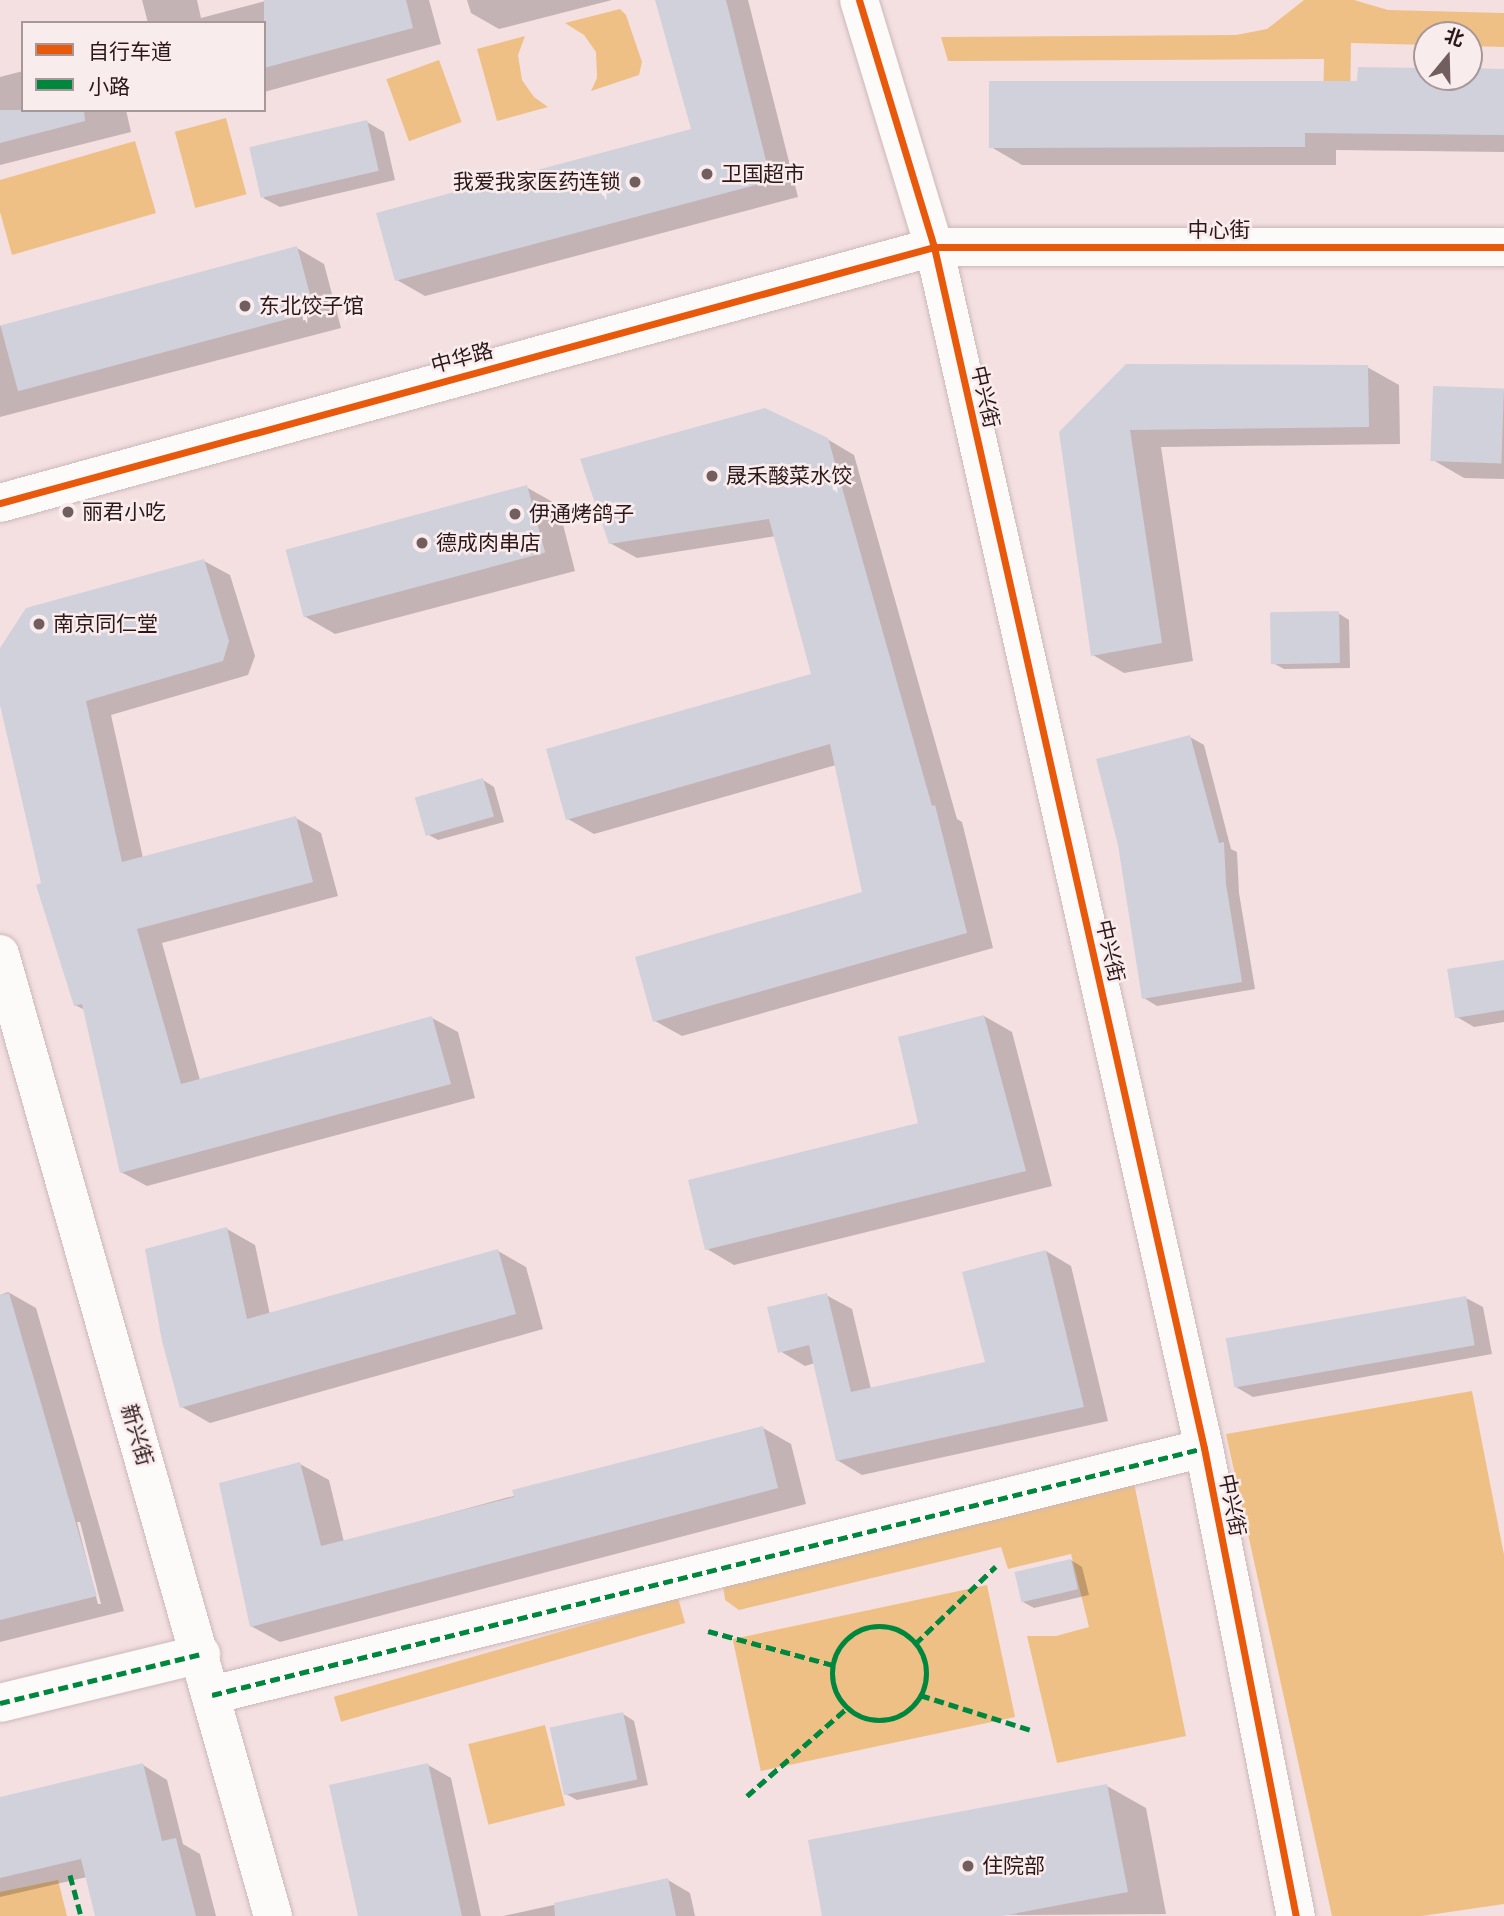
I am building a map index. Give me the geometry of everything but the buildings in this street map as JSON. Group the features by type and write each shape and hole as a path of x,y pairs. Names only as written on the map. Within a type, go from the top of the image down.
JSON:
{"street":[{"name":"中兴街","path":"859,0 934,247 1203,1448 1296,1916"},
{"name":"中心街","path":"934,247 1504,247"},
{"name":"中华路","path":"0,503 934,247"},
{"name":"新兴街","path":"0,954 8,1011 201,1654 273,1916"},
{"path":"212,1695 1203,1448"},
{"path":"0,1703 201,1654"}],"shaded area":[{"path":"1304,0 1354,0 1388,10 1504,13 1504,47 1483,46 1483,21 1413,21 1413,45 1351,43 1350,113 1323,113 1324,59 948,61 941,37 1236,35 1267,29"},
{"path":"620,9 626,15 642,62 639,75 591,91 597,78 596,52 584,35 565,23"},
{"path":"525,36 518,55 522,80 534,97 548,107 497,121 477,49"},
{"path":"439,60 462,122 409,141 386,79"},
{"path":"226,118 246,194 195,208 175,132"},
{"path":"135,141 156,213 12,255 0,212 0,180"},
{"path":"1472,1391 1504,1555 1504,1904 1422,1916 1332,1916 1226,1434"},
{"path":"1134,1483 1186,1736 1057,1763 1027,1636 1056,1636 1089,1627 1071,1554 1008,1569 1001,1547 739,1610 725,1600 723,1585"},
{"path":"987,1585 1015,1717 761,1771 733,1639"},
{"path":"678,1598 685,1623 341,1722 334,1697"},
{"path":"545,1725 565,1806 488,1825 468,1744"},
{"path":"58,1880 67,1916 0,1916 0,1892"}],"marked path":[{"path":"212,1695 1204,1448"},
{"path":"915,1644 996,1566"},
{"path":"879,1626 897,1630 912,1640 922,1655 926,1673 922,1691 912,1706 897,1716 879,1720 861,1716 846,1706 836,1691 832,1673 836,1655 846,1640 861,1630 879,1626"},
{"path":"708,1631 833,1665"},
{"path":"0,1703 201,1654"},
{"path":"920,1695 1034,1731"},
{"path":"747,1796 847,1708"},
{"path":"70,1875 81,1916"}],"cycle path":[{"path":"859,0 934,247 1204,1448 1296,1916"},
{"path":"0,503 934,247 1504,247"}],"place":[{"name":"卫国超市","path":"707,174"},
{"name":"我爱我家医药连锁","path":"635,182"},
{"name":"东北饺子馆","path":"245,306"},
{"name":"晟禾酸菜水饺","path":"712,476"},
{"name":"丽君小吃","path":"68,512"},
{"name":"伊通烤鸽子","path":"515,514"},
{"name":"德成肉串店","path":"422,543"},
{"name":"南京同仁堂","path":"39,624"},
{"name":"住院部","path":"968,1866"}]}
